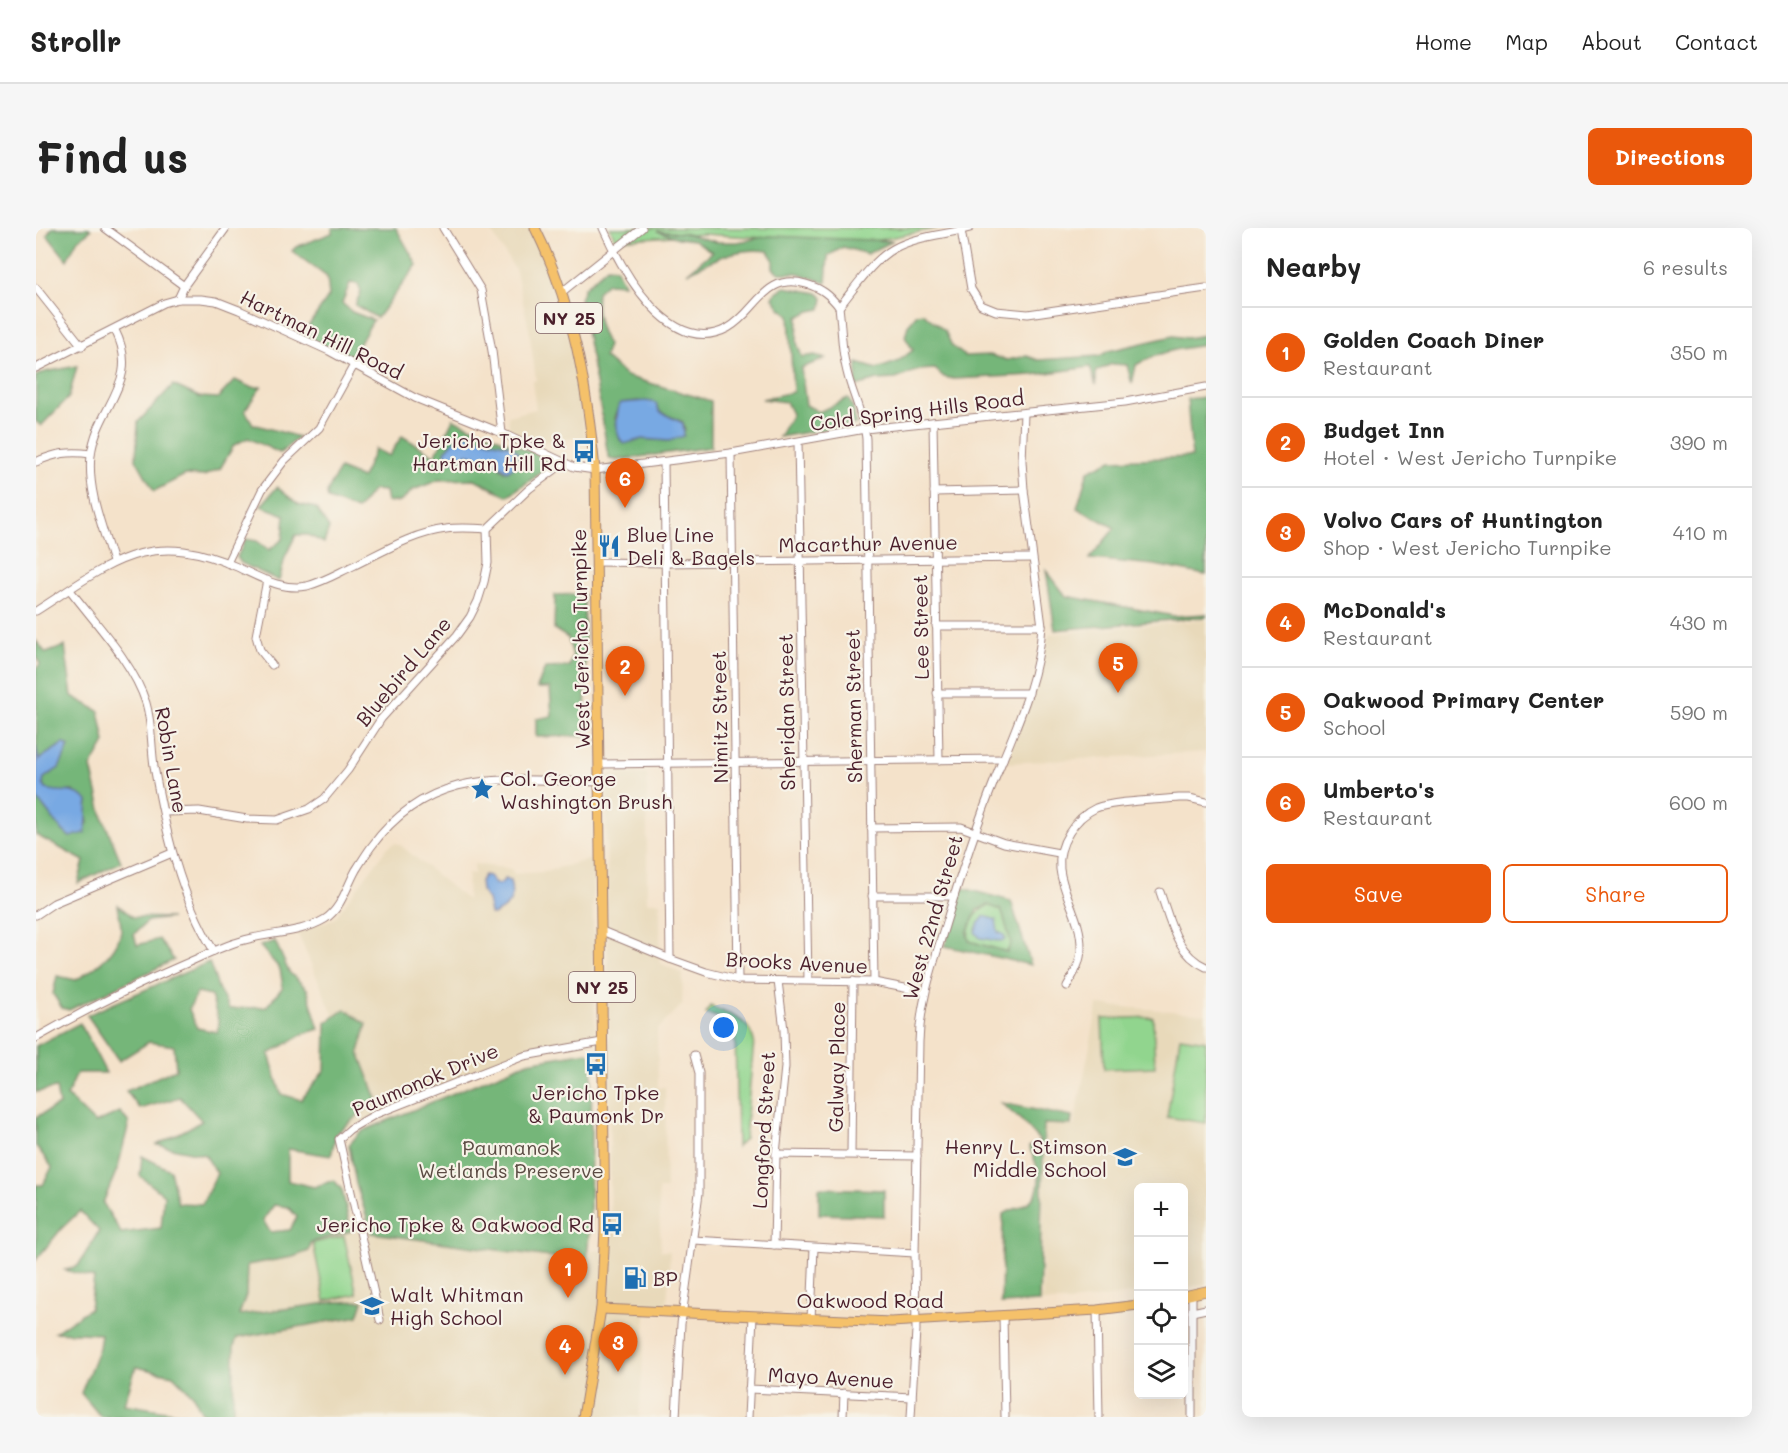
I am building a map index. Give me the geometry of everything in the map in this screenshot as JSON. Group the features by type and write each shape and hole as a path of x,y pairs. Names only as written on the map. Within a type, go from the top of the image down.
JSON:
{"main road":[{"name":"West Jericho Turnpike","path":"535,228 562,292 583,378 595,470 606,1190 601,1309 583,1417"},
{"path":"1188,1295 1206,1291"},
{"name":"Oakwood Road","path":"601,1309 811,1320 916,1321 1097,1310 1134,1305"}],"street":[{"path":"105,228 184,286"},
{"path":"178,299 184,286 226,228"},
{"path":"442,228 481,290 492,351 502,433"},
{"path":"603,228 614,252 631,279 658,314 681,330 694,334 718,332 729,327 762,294 786,282 801,283 821,290 839,307 879,259 893,249 910,242 970,228"},
{"path":"562,292 642,228"},
{"path":"961,230 970,289 981,305 996,311 1028,314 1206,288"},
{"path":"36,288 82,346"},
{"name":"Hartman Hill Road","path":"36,368 115,330 152,308 178,299 216,301 305,340 415,398 502,433 564,463 595,470"},
{"name":"Sherman Street","path":"839,307 843,356 865,429 874,982"},
{"path":"113,562 95,503 91,454 98,427 120,384 124,370 120,342 115,330"},
{"path":"227,563 262,490 284,461 319,428 354,365"},
{"name":"Cold Spring Hills Road","path":"595,470 731,453 865,429 1125,402 1206,387"},
{"name":"West 22nd Street","path":"911,1417 916,1321 919,1023 925,992 974,832 1029,693 1038,659 1042,626 1024,490 1023,413"},
{"name":"Lee Street","path":"933,422 939,760"},
{"name":"Sheridan Street","path":"798,442 808,980"},
{"path":"36,462 66,452 91,454"},
{"name":"Nimitz Street","path":"731,453 738,980"},
{"path":"664,462 670,959"},
{"path":"36,611 113,562 132,555 165,550 196,553 284,586 308,585 415,537 445,529 487,529 529,489 564,463"},
{"path":"934,492 1024,490"},
{"name":"Bluebird Lane","path":"165,812 199,811 247,819 277,820 309,809 324,798 348,770 381,719 457,635 470,617 478,601 488,563 487,529"},
{"name":"Macarthur Avenue","path":"597,562 1032,558"},
{"path":"267,580 256,636 260,650 272,665"},
{"name":"Robin Lane","path":"70,590 128,666 146,703 154,766 172,853 189,900 214,951"},
{"path":"936,626 1042,626"},
{"path":"937,693 1029,693"},
{"path":"600,764 1004,759"},
{"path":"36,1038 104,1001 214,951 242,940 297,929 327,918 340,902 357,868 382,834 404,812 424,798 448,789 496,779 600,782"},
{"path":"1067,986 1080,960 1081,947 1080,932 1059,868 1059,853 1073,827 1096,808 1179,798 1206,802"},
{"path":"871,828 961,827 1004,843 1059,853"},
{"path":"37,912 172,853"},
{"path":"1160,892 1181,948 1189,957 1206,967"},
{"path":"872,896 954,896"},
{"name":"Brooks Avenue","path":"602,931 706,972 738,980 874,982 925,992"},
{"name":"Longford Street","path":"774,1245 776,1154 785,1067 778,981"},
{"name":"Galway Place","path":"851,1154 853,981"},
{"name":"Paumonok Drive","path":"380,1320 339,1139 350,1129 376,1114 524,1056 602,1042"},
{"path":"676,1417 682,1313 699,1193 699,1073 694,1055"},
{"path":"776,1154 917,1156"},
{"path":"693,1240 915,1253"},
{"path":"811,1320 814,1248"},
{"path":"1188,1295 1192,1312 1192,1417"},
{"path":"1192,1312 1206,1309"},
{"path":"1097,1310 1099,1417"},
{"path":"1003,1315 1005,1417"},
{"path":"748,1417 753,1316"},
{"name":"Mayo Avenue","path":"749,1389 912,1397"},
{"path":"843,1417 844,1394"}],"shaded area":[{"path":"489,228 529,228 538,243 563,312 576,371 585,437 535,443 510,433 508,416 536,409 532,382 536,380 529,329 516,271"},
{"path":"1206,620 1206,752 1007,763 1050,634"},
{"path":"647,774 647,902 660,902 660,963 683,974 682,1005 657,1030 658,1088 665,1087 666,1189 658,1189 661,1251 670,1251 667,1306 647,1305 639,1417 219,1417 184,1259 368,1218 552,1257 552,1264 554,1249 611,1251 606,775"},
{"path":"395,843 467,900 468,873 474,874 474,864 511,869 514,874 542,872 592,859 595,1040 523,1050 438,1090 349,1127 290,1128 284,1107 346,1079 353,1060 297,932 334,919 388,847"},
{"name":"Henry L. Stimson Middle School","path":"1098,1005 1206,1014 1206,1284 1188,1287 1188,1183 1134,1183 1134,1294 1069,1302 1042,1302 1045,1124 1074,1126"}],"green space":[{"path":"52,228 89,228 91,230 77,241 67,260 47,235"},
{"path":"332,228 396,228 417,265 377,318 355,305 361,292 358,284 350,283 342,303 352,312 373,320 351,359 302,335 329,296 327,277 292,251 296,247 332,233"},
{"path":"610,228 939,228 859,244 703,234 616,240"},
{"path":"657,231 683,233 717,242 737,242 770,236 893,241 867,254 843,247 828,256 826,283 798,273 779,273 773,268 773,259 768,251 756,250 716,259 687,273 712,252 694,240 678,238"},
{"path":"607,267 616,268 624,284 607,283 597,292 598,320 608,345 604,357 626,376 711,401 711,447 617,460 610,459 580,299 584,288","holes":["638,401 658,407 660,412 683,422 685,430 669,441 620,440 615,418 620,403"]},
{"path":"785,287 818,293 823,298 821,309 798,317 797,343 802,357 815,355 825,359 801,368 806,405 819,412 848,398 853,408 856,424 779,437 792,414 786,402 762,399 793,392 789,315 773,298 776,292"},
{"path":"923,313 945,331 952,346 965,356 990,355 1007,360 1027,356 1038,360 1100,356 1108,351 1173,336 1187,338 1206,335 1206,345 1170,351 1136,365 1132,384 1127,365 1112,364 1096,371 1096,385 1090,367 1033,375 954,379 944,377 935,369 918,370 896,379 877,380 856,386 857,363 877,369 897,362 913,350 905,337 908,325 917,314"},
{"path":"77,366 69,397 41,426 36,421 36,376"},
{"path":"235,380 250,387 261,387 245,410 253,424 299,437 280,453 248,438 234,445 220,469 204,476 185,475 154,491 136,459 138,422 173,385 199,397 218,398"},
{"path":"1206,397 1206,575 1155,565 1089,559 1115,528 1077,508 1088,471 1111,460 1192,457 1187,399"},
{"path":"453,419 548,459 548,468 507,496 475,479 439,480 413,490 400,502 387,502 385,491 373,490 357,510 328,499 327,493 339,469 362,478 375,449 389,456 402,436 435,456","holes":["466,435 512,446 504,471 494,461 467,454 455,461 447,460 445,451 458,437"]},
{"path":"277,487 298,504 316,508 329,528 324,543 308,535 296,535 285,557 279,581 241,563 237,557 246,539 257,541 269,550 283,539 285,515 261,506"},
{"path":"1046,570 1066,596 1174,616 1206,614 1206,617 1055,630"},
{"path":"584,594 586,736 536,737 536,719 552,716 550,688 537,688 545,668 569,667 573,656 568,638 554,629 555,595"},
{"path":"36,641 46,653 65,646 72,696 99,711 105,742 91,767 103,818 121,862 78,883 84,861 36,835 36,797 70,837 88,823 86,813 88,802 73,791 57,792 46,789 43,784 44,778 59,768 69,746 63,743 39,760 37,756 36,669 40,664 36,654"},
{"path":"963,888 1011,901 1031,965 945,946","holes":["988,905 1001,910 1011,943 1007,952 969,941 967,933 977,910"]},
{"path":"118,905 133,917 171,918 148,921 134,934 137,945 159,939 174,960 69,1010 62,1008 53,994 57,976 76,980 97,966 110,953 116,946 121,930"},
{"path":"989,905 1001,910 1003,914 1012,943 1007,952 969,941 968,935 973,920"},
{"path":"275,941 289,972 307,989 319,1029 303,1034 269,1054 281,1094 301,1100 325,1070 326,1023 345,1009 367,1024 359,1052 377,1099 336,1134 331,1156 288,1149 288,1181 314,1187 334,1180 342,1190 351,1231 311,1242 309,1251 293,1257 247,1265 246,1295 239,1315 336,1302 363,1301 358,1316 237,1338 234,1346 233,1417 209,1417 202,1413 193,1395 173,1375 136,1367 124,1404 184,1414 181,1417 101,1417 81,1393 99,1348 101,1334 55,1332 90,1308 94,1278 65,1270 78,1266 99,1231 80,1211 62,1228 36,1260 36,1185 43,1185 52,1167 36,1146 36,1117 59,1105 56,1088 36,1092 36,1046 80,1023 106,1073 77,1073 67,1096 95,1123 120,1112 129,1123 118,1167 103,1203 121,1233 161,1228 164,1195 140,1176 142,1156 170,1170 178,1203 202,1204 217,1173 205,1155 157,1145 202,1121 180,1097 140,1109 126,1091 176,1069 174,1046 149,1042 119,1061 87,1015 209,962 229,1009 266,1007 283,987 280,969 260,946","holes":["197,993 211,996 219,1023 217,1032 197,1028 189,1009","274,1205 288,1207 297,1217 290,1230 270,1232 263,1220"]},
{"path":"710,1006 743,1022 754,1041 745,1138 737,1147 735,1025 727,1019 706,1014"},
{"path":"1153,1017 1155,1067 1104,1069 1102,1019"},
{"path":"1180,1037 1206,1041 1206,1123 1167,1117"},
{"name":"Paumanok Wetlands Preserve","path":"587,1052 592,1056 590,1220 587,1259 579,1261 372,1233 356,1184 349,1145 360,1132 528,1062"},
{"path":"1001,1103 1072,1117 1071,1125 1044,1124 1039,1302 1001,1304 1003,1214 1029,1202 1038,1190 1039,1175 1029,1147 1040,1141"},
{"path":"819,1188 884,1190 884,1216 819,1214"},
{"path":"344,1236 357,1294 325,1301 313,1243"}],"water":[{"path":"646,401 656,403 660,412 683,423 684,436 669,441 642,439 624,444 617,430 620,403"},
{"path":"466,435 512,446 518,453 515,466 507,471 494,461 467,454 455,461 447,460 445,451 458,437"},
{"path":"63,743 69,746 59,768 44,778 43,784 46,789 73,792 88,801 85,833 70,837 36,797 36,746 39,760"},
{"path":"484,875 489,876 495,884 500,884 505,879 510,881 512,893 510,902 504,909 493,915 490,914 488,900 481,891 480,881"},
{"path":"985,916 996,920 998,932 1004,935 1005,940 980,938 975,932"}],"place":[{"name":"Jericho Tpke & Hartman Hill Rd","path":"584,451"},
{"name":"Umberto's","path":"625,508"},
{"name":"Blue Line Deli & Bagels","path":"609,546"},
{"name":"Oakwood Primary Center","path":"1118,693"},
{"name":"Budget Inn","path":"625,696"},
{"name":"Col. George Washington Brush","path":"482,789"},
{"name":"Jericho Tpke & Paumonk Dr","path":"596,1064"},
{"name":"Henry L. Stimson Middle School","path":"1125,1157"},
{"name":"Jericho Tpke & Oakwood Rd","path":"612,1224"},
{"name":"BP","path":"635,1278"},
{"name":"Golden Coach Diner","path":"568,1298"},
{"name":"Walt Whitman High School","path":"372,1306"},
{"name":"Volvo Cars of Huntington","path":"618,1372"},
{"name":"McDonald's","path":"565,1375"}]}
